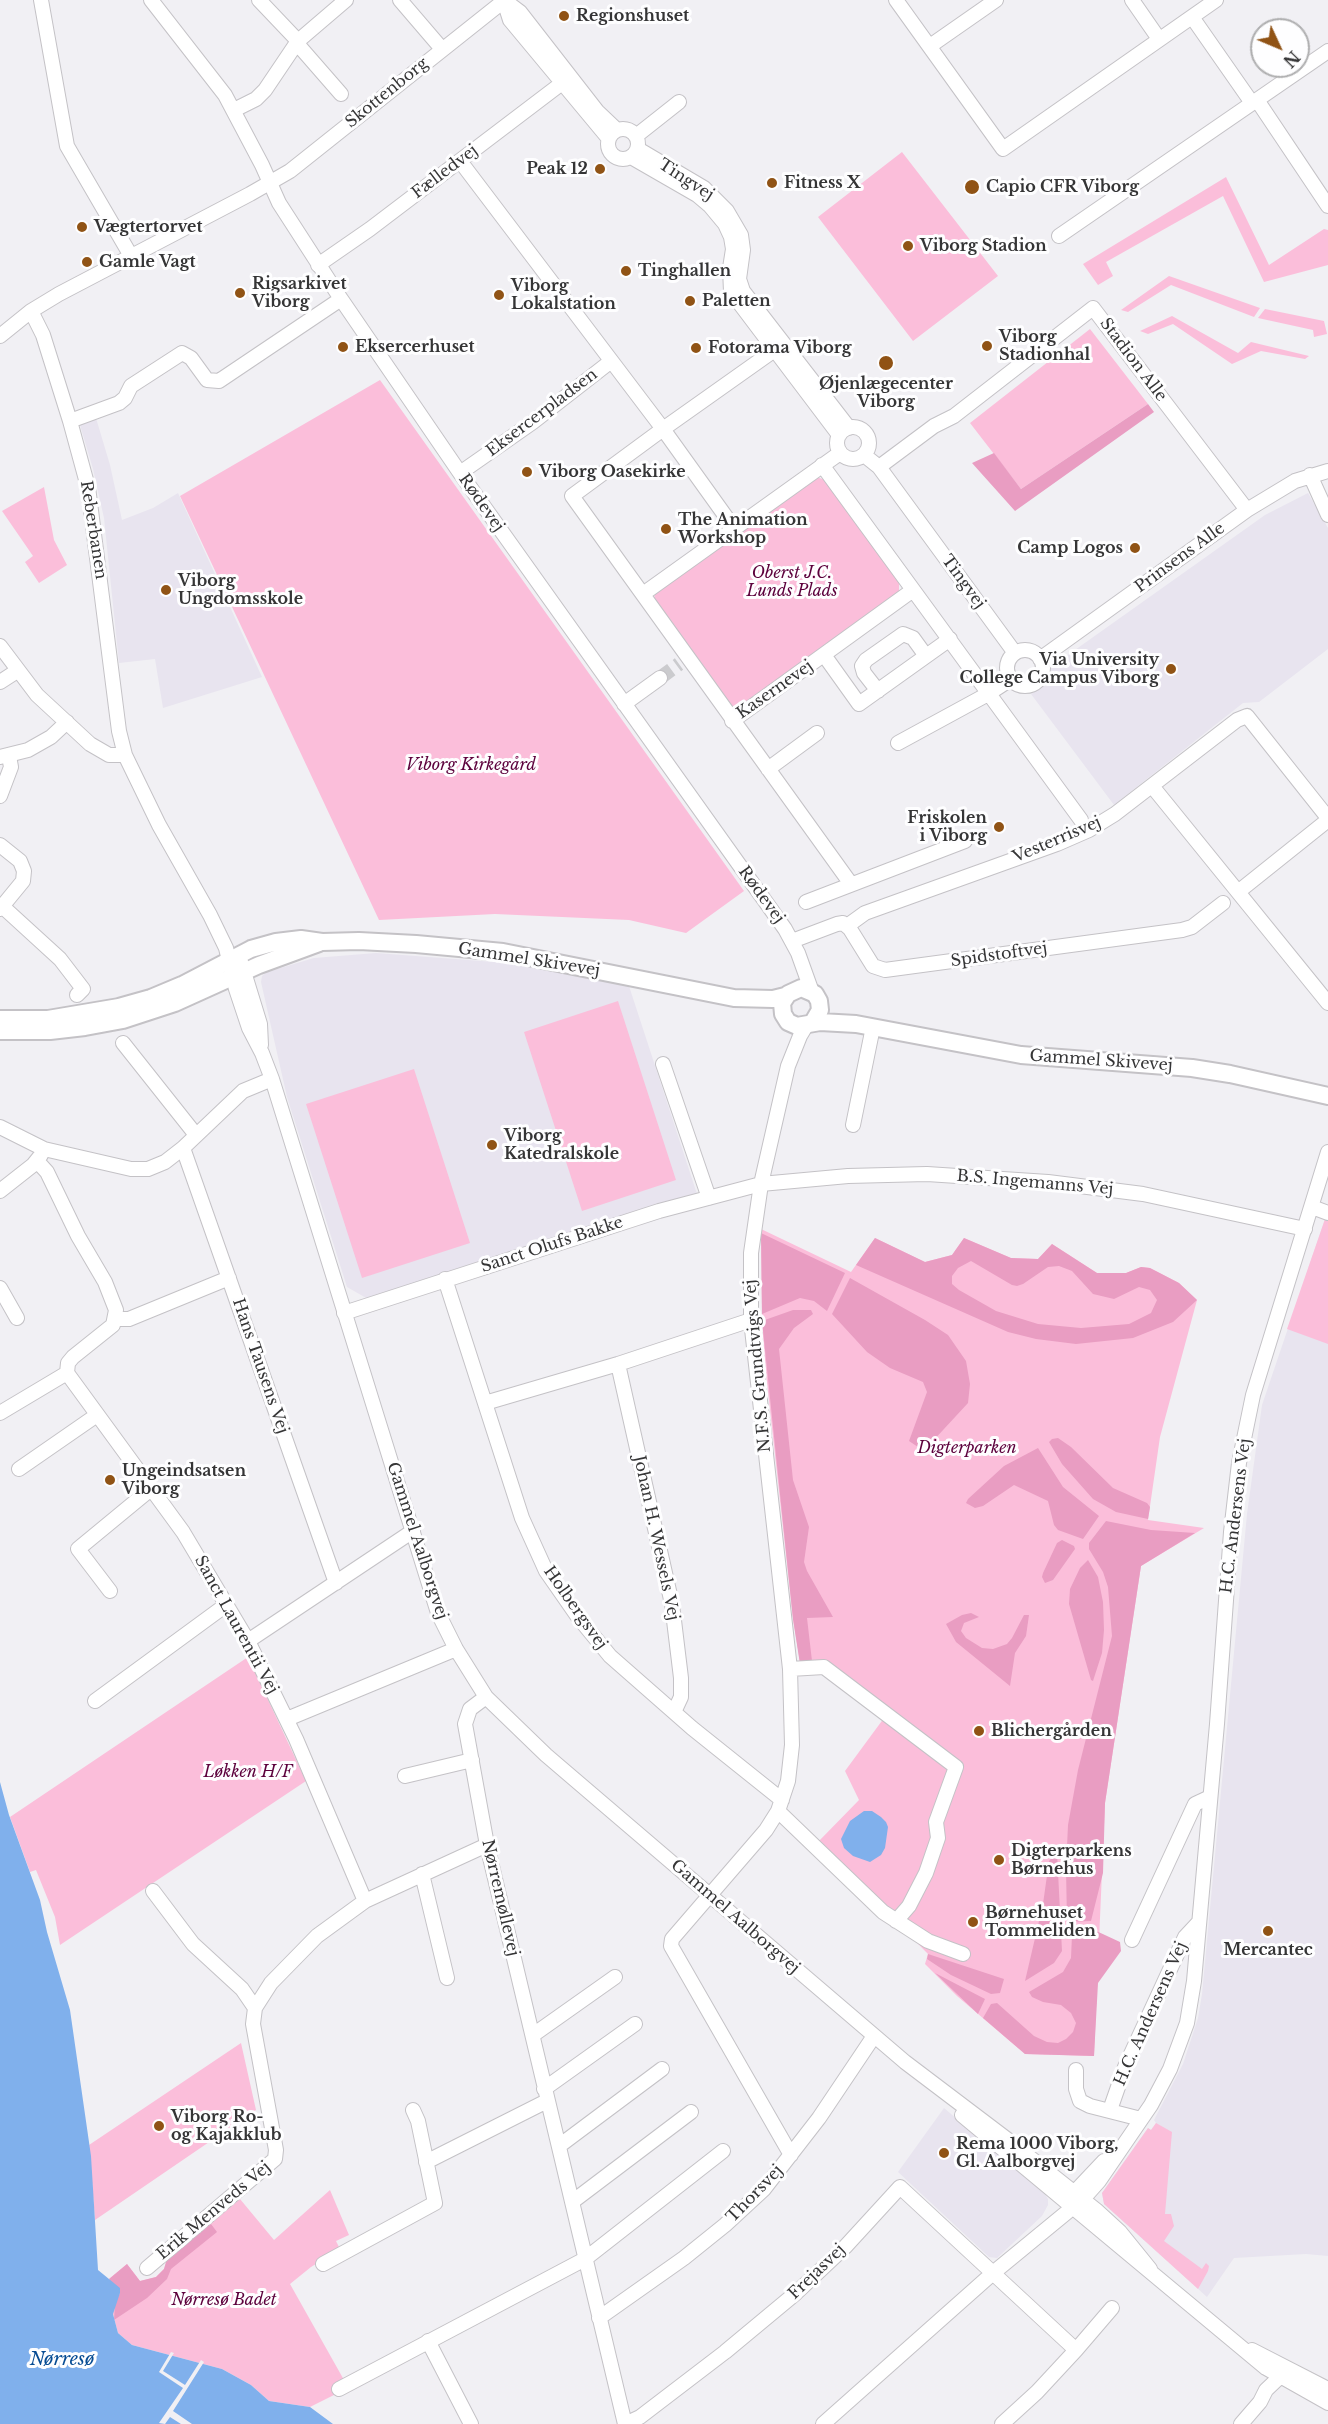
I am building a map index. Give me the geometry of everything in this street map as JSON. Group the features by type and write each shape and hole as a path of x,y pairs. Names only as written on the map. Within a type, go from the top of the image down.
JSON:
{"main road":[{"name":"Gammel Skivevej","path":"0,1019 48,1019 119,1007 151,998 182,985 234,957 276,942 301,939 502,952 734,998 773,999 790,993"},
{"name":"Gammel Skivevej","path":"0,1031 50,1031 123,1020 175,1003 322,942"},
{"path":"801,988 816,998 818,1014 809,1024 797,1026 786,1019 782,1007 790,993 801,988"},
{"name":"Gammel Skivevej","path":"734,998 786,1019"},
{"name":"Gammel Skivevej","path":"816,998 864,1026"},
{"name":"Gammel Skivevej","path":"809,1024 864,1026 1021,1055 1192,1068 1328,1096"}],"street":[{"path":"41,0 67,146 130,256"},
{"name":"Rødevej","path":"151,0 225,95 279,203 341,299 460,473 792,941 816,998"},
{"path":"259,0 298,41 300,47 341,94"},
{"path":"234,110 256,99 265,90 298,41 346,0"},
{"path":"400,0 442,49"},
{"path":"504,0 520,12 565,80 597,111 613,134 609,150 614,156 622,159 679,102"},
{"name":"Skottenborg","path":"0,336 31,311 269,183 317,152 504,0"},
{"path":"896,0 1003,149 1216,0"},
{"path":"930,46 996,0"},
{"path":"1132,0 1159,39"},
{"path":"1192,17 1255,101 1328,206"},
{"path":"1059,236 1328,51"},
{"name":"Fælledvej","path":"318,265 460,161 565,80"},
{"path":"613,134 628,129 635,147"},
{"name":"Tingvej","path":"635,147 710,206 725,224 734,249 730,268 731,292 779,347 844,431"},
{"path":"460,161 610,362"},
{"path":"70,421 119,403 125,398 131,386 182,353 191,358 207,380 219,381 341,299"},
{"name":"Stadion Alle","path":"879,467 934,426 954,416 1093,308 1247,510"},
{"name":"Reberbanen","path":"31,311 43,335 88,487 119,731 125,755 159,825 210,915"},
{"path":"734,528 663,429 779,347"},
{"name":"Eksercerpladsen","path":"460,473 610,362 663,429"},
{"name":"Kasernevej","path":"663,429 572,496 643,594 683,661 732,720 913,590"},
{"path":"862,430 868,437 869,447 864,455 854,460 843,457 837,444 844,431 862,430"},
{"path":"643,594 840,453"},
{"name":"Tingvej","path":"864,455 879,467 1015,653"},
{"path":"822,465 1081,820"},
{"name":"Prinsens Alle","path":"1040,659 1247,510 1280,489 1310,475 1328,471"},
{"path":"1310,475 1328,515"},
{"path":"878,691 864,673 862,666 866,660 903,634 913,638 926,656"},
{"path":"824,655 859,704 950,639"},
{"path":"0,646 38,694 100,752 109,755 125,755"},
{"path":"1028,651 1040,659 1042,670 1035,682 1019,685 1008,674 1008,662 1015,653 1028,651"},
{"path":"0,682 17,670"},
{"path":"624,704 660,678"},
{"path":"898,743 1011,679"},
{"name":"Vesterrisvej","path":"847,926 865,913 1057,844 1089,830 1115,814 1237,720 1247,716 1328,819"},
{"path":"732,720 851,884"},
{"path":"0,796 11,767 5,757 28,750 67,722"},
{"path":"768,769 817,733"},
{"path":"1152,786 1328,1003"},
{"path":"1238,892 1328,819"},
{"path":"806,902 964,841"},
{"path":"0,845 20,861 24,871 23,881 1,908 60,959 83,989 76,995"},
{"name":"Spidstoftvej","path":"847,926 871,963 885,970 1182,930 1192,927 1223,903"},
{"name":"Gammel Aalborgvej","path":"210,915 234,944 234,957 239,975 260,1024 262,1053 438,1612 456,1649 486,1697 546,1755 905,2062 930,2088 1074,2200 1120,2232 1150,2269 1239,2344 1328,2403"},
{"path":"792,941 837,924 847,926"},
{"name":"Rødevej","path":"790,993 797,978 792,941"},
{"name":"N.F.S. Grundtvigs Vej","path":"786,1019 788,1066"},
{"name":"N.F.S. Grundtvigs Vej","path":"791,2155 672,1950 672,1939 766,1830 780,1806 788,1781 792,1745 790,1669 752,1320 751,1253 761,1184 788,1066 800,1036 809,1024"},
{"path":"853,1125 864,1026"},
{"path":"123,1043 196,1135"},
{"path":"663,1064 709,1198"},
{"path":"2,1132 41,1155 148,1169 165,1162 183,1148 243,1092 272,1079"},
{"name":"Hans Tausens Vej","path":"183,1148 336,1583"},
{"name":"H.C. Andersens Vej","path":"823,2424 1041,2232 1074,2200 1099,2181 1141,2119 1170,2069 1187,2023 1194,1981 1218,1724 1231,1532 1239,1463 1253,1395 1328,1152"},
{"path":"0,1191 41,1155"},
{"path":"0,1413 67,1373 68,1363 109,1330 116,1319 114,1303 105,1282 78,1236 41,1155"},
{"name":"B.S. Ingemanns Vej","path":"761,1184 848,1176 927,1174 1035,1181 1143,1194 1305,1229"},
{"name":"Sanct Olufs Bakke","path":"344,1313 659,1211 761,1184"},
{"path":"1312,1207 1328,1213"},
{"path":"116,1319 129,1319 229,1278"},
{"name":"Holbergsvej","path":"445,1279 522,1518 546,1570 578,1617 610,1656 780,1806"},
{"path":"0,1288 17,1318"},
{"path":"484,1403 618,1364 752,1320"},
{"name":"Johan H. Wessels Vej","path":"618,1364 672,1604 681,1687 681,1697 674,1712"},
{"name":"Sanct Laurentii Vej","path":"67,1373 183,1532 248,1641 287,1719 365,1901"},
{"path":"20,1469 97,1415"},
{"path":"110,1591 78,1549 152,1488"},
{"path":"248,1641 413,1531"},
{"path":"95,1701 226,1605"},
{"path":"287,1719 456,1649"},
{"path":"790,1669 824,1667 957,1767 936,1822 938,1838 926,1873 909,1906 896,1922"},
{"name":"Nørremøllevej","path":"486,1697 470,1709 465,1724 487,1845 625,2424"},
{"path":"405,1776 472,1760"},
{"path":"1132,1940 1195,1804 1210,1797"},
{"path":"780,1806 883,1912 928,1941 963,1954"},
{"path":"153,1891 193,1944 242,1989 255,2008 271,1983 317,1936 365,1901 487,1845"},
{"path":"422,1874 447,1978"},
{"name":"H.C. Andersens Vej","path":"1110,2110 1125,2067 1185,1937 1199,1922"},
{"path":"533,2035 615,1977"},
{"path":"242,1989 271,1983"},
{"name":"Erik Menveds Vej","path":"147,2268 275,2159 276,2150 254,2024 255,2008"},
{"path":"426,2162 546,2095 634,2024"},
{"name":"Thorsvej","path":"600,2318 684,2258 764,2189 791,2155 874,2036"},
{"path":"559,2146 662,2069"},
{"path":"1076,2070 1076,2089 1080,2101 1141,2119"},
{"path":"323,2264 435,2203 418,2121 413,2110"},
{"path":"572,2202 691,2112"},
{"path":"339,2389 585,2259 723,2151"},
{"name":"Frejasvej","path":"625,2424 640,2417 796,2294 845,2247 900,2187 993,2273"},
{"path":"993,2273 1076,2350"},
{"path":"1002,2424 1037,2392 1112,2308"},
{"path":"428,2341 471,2424"},
{"path":"1242,2424 1260,2402 1266,2390 1285,2375"},
{"name":"Gammel Aalborgvej","path":"1285,2375 1328,2389"}],"shaded area":[{"path":"1148,404 1154,412 1015,511 972,463 994,453 1021,489"},
{"name":"Viborg Ungdomsskole","path":"96,418 110,465 122,520 153,508 178,493 262,677 163,708 155,659 119,663 104,518 80,425"},
{"path":"1308,493 1328,528 1328,649 1259,702 1243,703 1114,805 1031,694 1047,683 1051,667 1265,515"},
{"name":"Viborg Katedralskole","path":"376,953 521,964 629,986 697,1194 368,1299 347,1287 287,1097 261,982 262,976 267,972 314,958"},
{"name":"Mercantec","path":"1325,1219 1328,1220 1328,2256 1306,2254 1234,2258 1207,2297 1104,2204 1102,2193 1148,2128 1151,2130 1156,2123 1154,2120 1183,2064 1198,2018 1247,1514 1262,1405"},
{"path":"761,1233 845,1273 827,1311 814,1301 800,1298 762,1314"},
{"path":"875,1238 925,1262 952,1255 964,1238 1011,1258 1038,1259 1052,1244 1097,1273 1126,1273 1141,1267 1150,1268 1179,1283 1197,1300 1173,1322 1133,1338 1076,1344 1036,1339 1008,1332 856,1265","holes":["971,1261 1012,1285 1023,1284 1048,1267 1059,1266 1072,1271 1093,1294 1114,1299 1139,1287 1150,1290 1157,1300 1151,1313 1129,1324 1081,1328 1038,1324 996,1311 959,1290 952,1284 952,1276 958,1268"]},
{"path":"850,1278 948,1335 966,1361 970,1384 968,1403 931,1443 921,1449 909,1441 927,1392 923,1382 890,1368 867,1352 832,1314"},
{"path":"793,1310 811,1310 813,1314 794,1328 779,1349 793,1480 809,1527 804,1562 833,1617 807,1618 812,1661 800,1664 793,1619 762,1321"},
{"path":"1058,1438 1071,1447 1113,1488 1147,1503 1150,1507 1148,1519 1116,1512 1093,1499 1062,1464 1049,1442"},
{"path":"1038,1448 1063,1487 1099,1516 1083,1539 1058,1530 1054,1525 1048,1501 1014,1485 983,1506 975,1508 966,1503 1004,1466"},
{"path":"1106,1521 1151,1530 1195,1533 1141,1566 1105,1803 1103,1873 1091,1921 1067,1922 1068,1825 1078,1770 1112,1636 1108,1587 1103,1572 1089,1549 1089,1543"},
{"path":"1062,1540 1074,1546 1075,1549 1053,1580 1045,1583 1043,1573 1057,1543"},
{"path":"1088,1560 1098,1577 1103,1602 1102,1653 1093,1681 1069,1604 1070,1589 1080,1568"},
{"path":"971,1613 979,1617 964,1623 961,1631 966,1638 982,1648 993,1649 1007,1644 1024,1615 1029,1615 1026,1636 1015,1653 1010,1686 956,1642 946,1624"},
{"path":"1057,1852 1062,1951 1054,1963 1025,1981 1043,1904 1049,1861"},
{"path":"1092,1929 1120,1942 1121,1951 1098,1983 1094,2056 1025,2054 983,2018 991,2004 997,2003 1034,2036 1047,2042 1058,2043 1066,2039 1073,2032 1076,2023 1071,2013 1061,2005 1043,2002 1032,1997 1029,1992 1063,1972 1071,1958 1072,1935 1075,1931"},
{"path":"928,1954 1004,1979 1000,1993 991,1994 951,1975 927,1959"},
{"path":"935,1973 985,1999 978,2014"},
{"path":"944,2108 1048,2199 1048,2205 1042,2216 997,2258 989,2257 898,2172"},
{"path":"211,2224 217,2232 171,2269 167,2279 147,2298 114,2320 115,2304 120,2293 109,2279 127,2264 140,2281 156,2277 164,2269 167,2259"}],"green space":[{"name":"Viborg Stadion","path":"902,152 998,276 913,341 818,217"},
{"path":"1226,177 1269,265 1324,229 1328,230 1328,265 1264,282 1223,196 1106,262 1113,276 1098,285 1083,264"},
{"path":"1169,276 1260,308 1254,317 1171,285 1128,312 1121,310"},
{"path":"1265,309 1324,321 1327,334 1314,337 1313,330 1258,318"},
{"path":"1172,316 1238,353 1251,342 1309,356 1305,359 1261,351 1232,364 1173,324 1148,334 1140,331"},
{"path":"1090,329 1148,404 1021,489 970,423"},
{"name":"Viborg Kirkegård","path":"380,380 744,891 686,933 629,920 495,914 379,920 180,496"},
{"name":"Oberst J.C. Lunds Plads","path":"816,477 826,480 899,582 899,593 743,707 732,707 654,601 655,591"},
{"path":"44,487 54,540 67,565 39,583 25,562 33,556 2,511"},
{"path":"618,1001 676,1180 582,1211 524,1032"},
{"path":"414,1069 470,1243 362,1278 306,1104"},
{"path":"1325,1219 1328,1220 1328,1344 1287,1329"},
{"name":"Digterparken","path":"761,1229 851,1272 875,1238 925,1262 952,1255 964,1238 1011,1258 1038,1259 1052,1244 1097,1273 1126,1273 1141,1267 1150,1268 1179,1283 1197,1300 1160,1437 1148,1520 1204,1528 1141,1566 1105,1803 1094,2056 1025,2054 957,1996 925,1964 928,1954 818,1842 859,1800 845,1771 884,1718 826,1672 802,1674 793,1619 766,1373 762,1321"},
{"name":"Løkken H/F","path":"248,1657 306,1781 60,1945 55,1917 36,1870 30,1872 10,1817"},
{"path":"241,2043 256,2110 95,2220 89,2145"},
{"path":"1156,2123 1172,2132 1165,2214 1171,2214 1174,2226 1164,2241 1202,2269 1206,2263 1209,2266 1198,2289 1104,2204 1102,2193 1148,2128 1151,2130"},
{"name":"Nørresø Badet","path":"330,2190 349,2235 336,2241 340,2249 311,2267 290,2284 344,2380 338,2393 310,2407 269,2401 251,2385 222,2369 132,2345 118,2333 113,2314 109,2279 127,2264 140,2281 156,2277 164,2269 167,2259 240,2199 274,2240"}],"water":[{"name":"Nørresø","path":"0,1782 9,1815 40,1900 70,2010 91,2156 98,2270 120,2288 113,2314 118,2333 132,2345 222,2369 251,2385 269,2401 310,2407 333,2424 0,2424"},
{"path":"864,1811 872,1811 881,1817 888,1827 885,1848 881,1855 870,1862 853,1856 844,1848 841,1839 850,1821"}],"pier":[{"path":"171,2352 174,2353 163,2371 185,2385 201,2360 204,2362 173,2411 192,2424 181,2424 170,2417 165,2424 159,2423 183,2388 159,2372"}],"tunnel":[{"path":"660,678 679,664"}],"place":[{"name":"Regionshuset","path":"564,16"},
{"name":"Peak 12","path":"600,169"},
{"name":"Fitness X","path":"772,183"},
{"name":"Capio CFR Viborg","path":"972,187"},
{"name":"Vægtertorvet","path":"82,227"},
{"name":"Viborg Stadion","path":"908,246"},
{"name":"Gamle Vagt","path":"87,262"},
{"name":"Tinghallen","path":"626,271"},
{"name":"Rigsarkivet Viborg","path":"240,293"},
{"name":"Viborg Lokalstation","path":"499,295"},
{"name":"Paletten","path":"690,301"},
{"name":"Viborg Stadionhal","path":"987,346"},
{"name":"Eksercerhuset","path":"343,347"},
{"name":"Fotorama Viborg","path":"696,348"},
{"name":"Øjenlægecenter Viborg","path":"886,363"},
{"name":"Viborg Oasekirke","path":"527,472"},
{"name":"The Animation Workshop","path":"666,529"},
{"name":"Camp Logos","path":"1135,548"},
{"name":"Viborg Ungdomsskole","path":"166,590"},
{"name":"Via University College Campus Viborg","path":"1171,669"},
{"name":"Friskolen i Viborg","path":"999,827"},
{"name":"Viborg Katedralskole","path":"492,1145"},
{"name":"Ungeindsatsen Viborg","path":"110,1480"},
{"name":"Blichergården","path":"979,1731"},
{"name":"Digterparkens Børnehus","path":"999,1860"},
{"name":"Børnehuset Tommeliden","path":"973,1922"},
{"name":"Mercantec","path":"1268,1931"},
{"name":"Viborg Ro- og Kajakklub","path":"159,2126"},
{"name":"Rema 1000 Viborg, Gl. Aalborgvej","path":"944,2153"}]}
